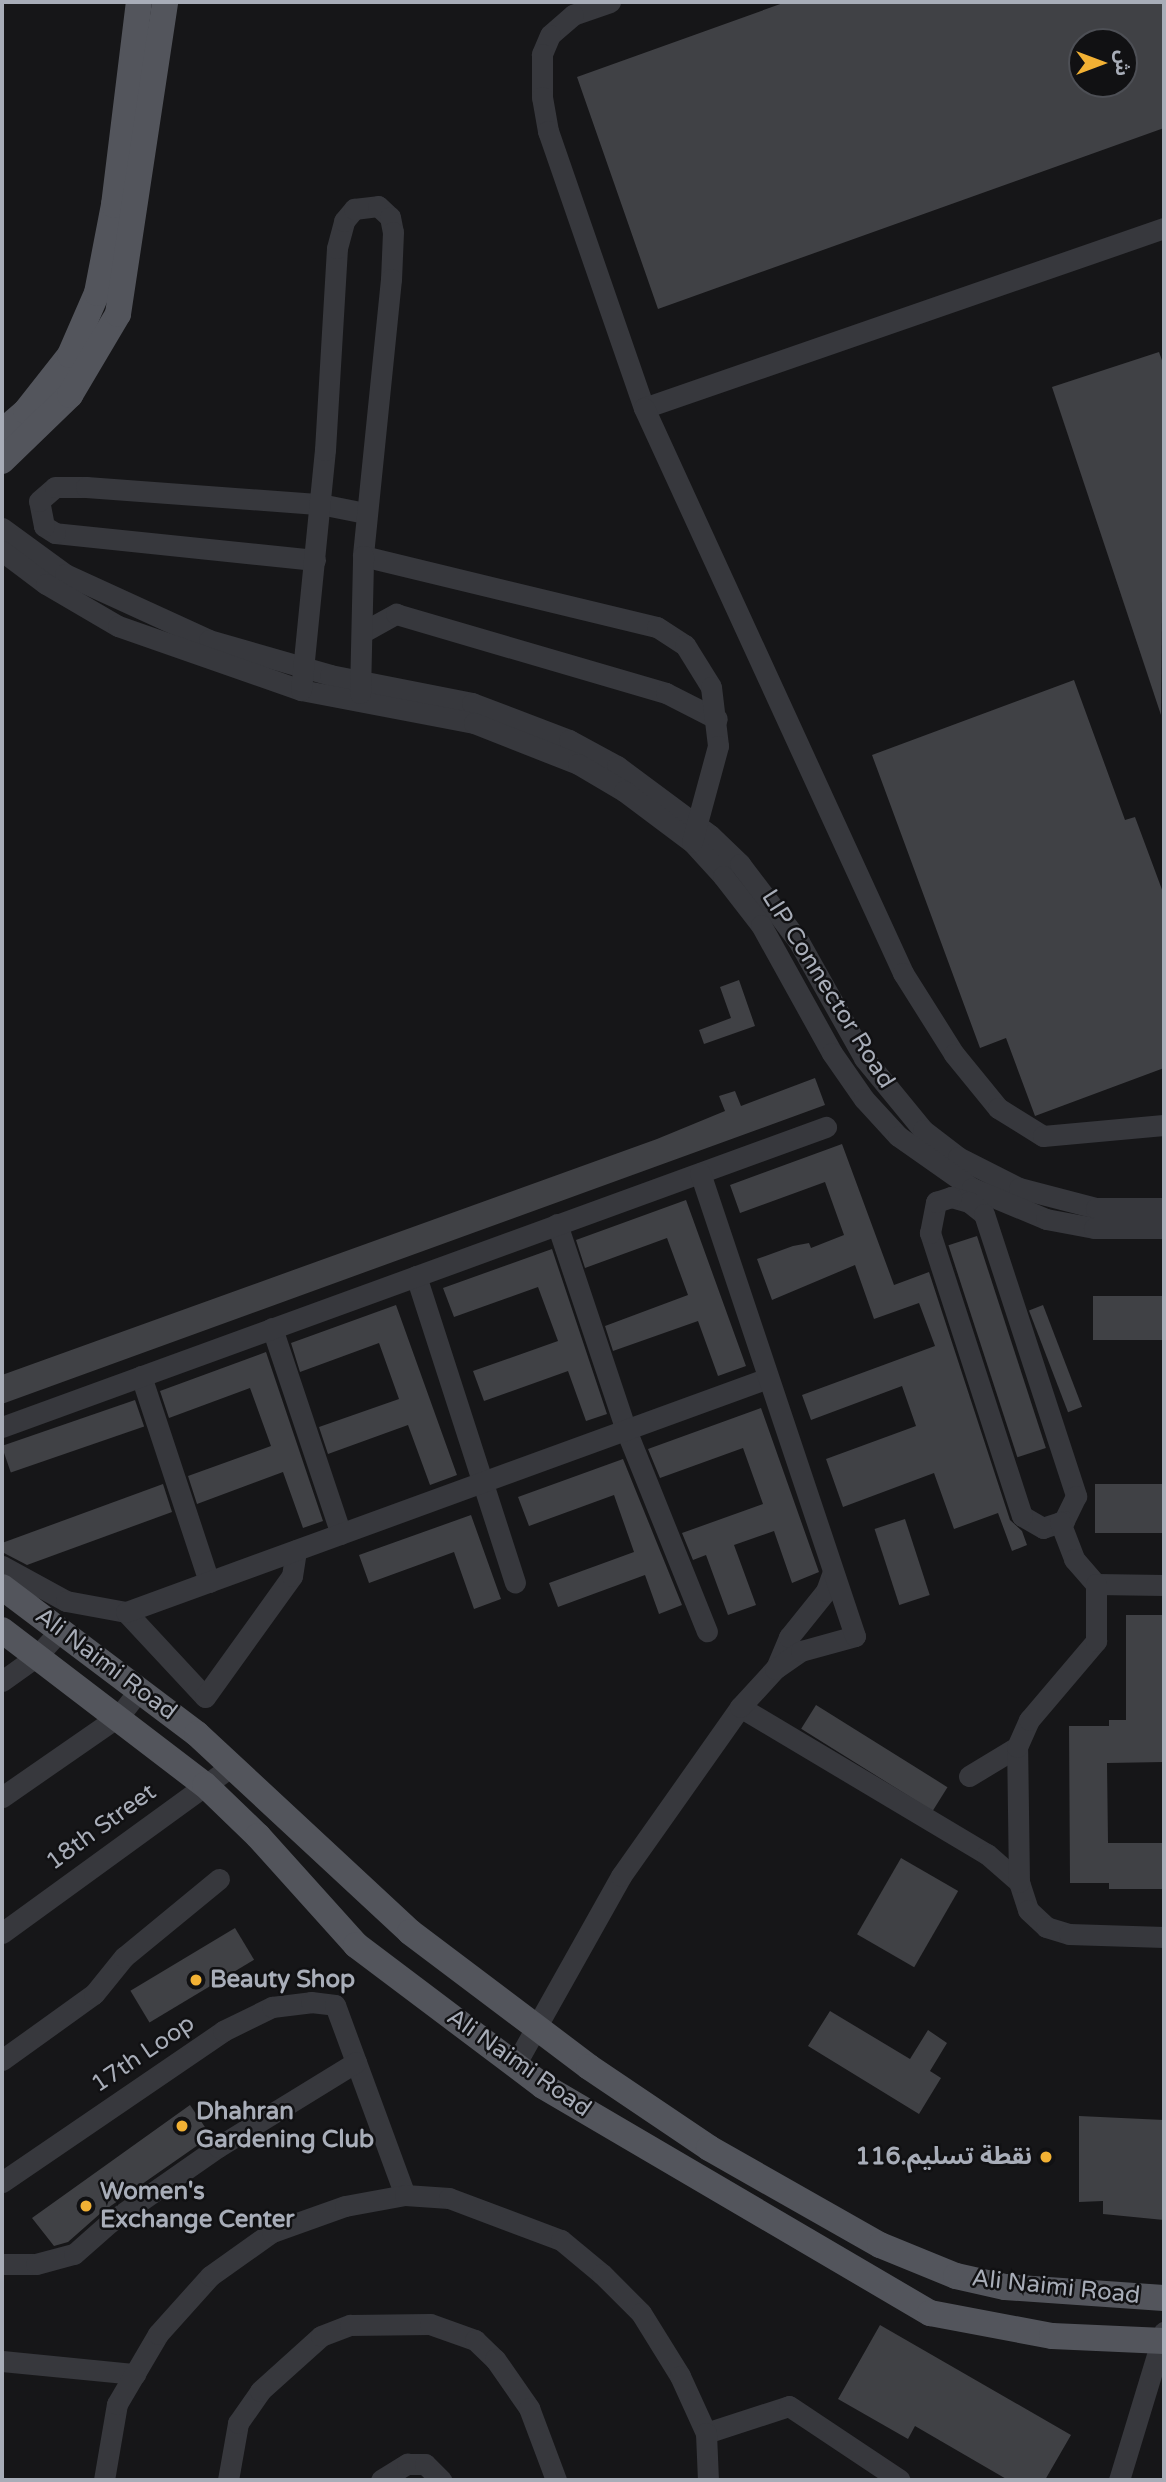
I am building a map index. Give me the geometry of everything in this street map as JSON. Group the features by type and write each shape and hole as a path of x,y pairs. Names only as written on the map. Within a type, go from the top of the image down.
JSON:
{"main road":[{"path":"2,432 26,411 70,355 97,293 114,205 139,2"},
{"path":"2,461 70,395 118,314 165,2"},
{"name":"Ali Naimi Road","path":"2,1587 140,1689 232,1766 410,1932 537,2028 709,2148 880,2245 956,2276 1005,2287 1164,2298"},
{"name":"Ali Naimi Road","path":"2,1630 205,1784 258,1836 356,1945 515,2065 930,2313 1052,2336 1164,2341"}],"street":[{"path":"610,2 573,15 550,35 542,54 542,97 548,131 644,408 902,973 954,1054 998,1108 1043,1136 1164,1125"},
{"path":"301,690 320,504 337,248 344,221 354,209 378,206 390,217 393,232 391,279 365,513 360,691"},
{"path":"644,408 1164,229"},
{"path":"315,560 55,533 44,526 38,502 55,488 86,488 320,504 365,513"},
{"name":"LIP Connector Road","path":"2,528 65,573 124,603 209,640 304,668 360,691 474,723 530,744 624,791 740,864 776,908 864,1058 923,1130 987,1174 1032,1192 1096,1208 1164,1208"},
{"name":"LIP Connector Road","path":"2,551 46,584 118,626 301,690 360,691"},
{"path":"363,556 657,627 685,645 698,662 711,687 717,719 718,746 694,833"},
{"path":"363,632 396,614 666,693 717,719"},
{"name":"LIP Connector Road","path":"694,833 761,925 832,1053 864,1099 898,1136 932,1161 1010,1207 1094,1228 1164,1228"},
{"path":"2,1427 826,1127"},
{"path":"515,2065 621,1876 740,1707 775,1669 801,1651 855,1636 700,1172"},
{"path":"951,1197 969,1202 984,1214 1076,1496 1071,1512 1060,1522 1043,1528 1022,1516 930,1233 936,1202 951,1197"},
{"path":"984,1214 1010,1207"},
{"path":"557,1224 626,1430 707,1631"},
{"path":"416,1276 485,1481 515,1582"},
{"path":"272,1328 341,1534"},
{"path":"141,1376 209,1582"},
{"path":"2,1566 65,1601 126,1612 768,1378"},
{"path":"1060,1522 1074,1559 1096,1584 1096,1641 1029,1720 1017,1747 1019,1882 1028,1910 1046,1927 1069,1934 1164,1937"},
{"path":"126,1612 205,1697 292,1576 296,1550"},
{"path":"775,1669 789,1637 826,1591 833,1572"},
{"path":"1096,1584 1164,1585"},
{"path":"2,1681 37,1657 61,1629"},
{"path":"2,1797 118,1716 140,1689"},
{"path":"740,1707 987,1854 1019,1882"},
{"path":"969,1776 1017,1747"},
{"name":"18th Street","path":"2,1933 232,1766"},
{"path":"2,2060 93,1994 124,1957 219,1879"},
{"name":"17th Loop","path":"2,2182 223,2031 272,2007 311,2002 334,2005 405,2195"},
{"path":"2,2264 36,2264 74,2254 109,2222 218,2147 356,2062"},
{"path":"104,2480 117,2404 158,2334 210,2276 272,2232 345,2206 405,2195 449,2198 561,2240 641,2313 680,2376 706,2433 708,2480"},
{"path":"228,2480 238,2423 245,2412 260,2390 321,2336 350,2325 430,2324 475,2340 495,2360 529,2408 556,2480"},
{"path":"1118,2480 1164,2341 1164,2332"},
{"path":"2,2361 135,2374"},
{"path":"706,2433 789,2406 900,2480"},
{"path":"381,2480 407,2464 425,2464 441,2480"}],"building":[{"path":"786,2 1164,2 1164,128 658,309 577,77"},
{"path":"1159,352 1164,366 1161,715 1052,387"},
{"path":"1074,680 1125,820 1135,817 1164,895 1164,1068 1035,1116 1006,1038 980,1048 872,755"},
{"path":"739,980 755,1026 704,1044 699,1030 731,1018 720,987"},
{"path":"815,1078 825,1105 2,1404 2,1375 657,1139 725,1111 719,1096 735,1091 741,1106"},
{"path":"842,1144 894,1285 929,1272 1010,1520 1022,1531 1027,1545 1012,1551 998,1513 954,1529 934,1473 843,1507 826,1459 916,1426 902,1386 811,1420 802,1395 935,1346 919,1303 874,1319 855,1265 772,1300 757,1259 793,1246 809,1243 811,1248 844,1235 825,1182 740,1213 730,1185"},
{"path":"686,1200 746,1366 718,1376 698,1321 613,1351 605,1326 688,1295 667,1238 585,1268 576,1240"},
{"path":"977,1236 1046,1448 1017,1457 948,1245"},
{"path":"552,1249 607,1414 586,1421 568,1371 484,1401 473,1371 558,1341 538,1287 454,1317 443,1288"},
{"path":"1093,1296 1164,1296 1164,1340 1093,1340"},
{"path":"396,1305 457,1475 430,1485 408,1425 328,1454 319,1427 399,1399 379,1343 300,1372 291,1343"},
{"path":"1043,1305 1082,1407 1068,1412 1029,1310"},
{"path":"266,1352 323,1521 303,1528 283,1472 197,1504 188,1476 271,1446 250,1388 169,1418 160,1391"},
{"path":"135,1400 144,1426 11,1472 2,1446"},
{"path":"761,1408 819,1572 792,1583 774,1531 734,1545 756,1605 728,1615 706,1555 693,1560 682,1533 763,1504 743,1448 660,1478 648,1449"},
{"path":"623,1459 682,1605 659,1614 645,1575 558,1607 549,1583 634,1552 614,1495 529,1526 518,1497"},
{"path":"163,1484 172,1512 27,1565 4,1553 2,1543"},
{"path":"1095,1484 1164,1484 1164,1533 1095,1533"},
{"path":"471,1515 501,1599 474,1609 454,1552 369,1583 359,1555"},
{"path":"905,1519 930,1595 899,1605 875,1529"},
{"path":"1126,1615 1164,1615 1164,1762 1107,1763 1108,1843 1164,1843 1164,1889 1109,1889 1109,1883 1070,1883 1069,1726 1109,1726 1109,1720 1126,1720"},
{"path":"816,1705 947,1787 933,1811 801,1729"},
{"path":"901,1858 958,1891 914,1967 857,1934"},
{"name":"Beauty Shop","path":"235,1928 254,1960 149,2023 130,1991"},
{"path":"830,2011 910,2059 928,2030 947,2043 930,2071 941,2078 919,2114 808,2046"},
{"path":"190,2105 211,2136 102,2212 68,2242 54,2246 32,2218"},
{"path":"1079,2116 1164,2120 1164,2220 1103,2214 1103,2201 1079,2202"},
{"path":"880,2325 1071,2435 1045,2480 1008,2480 915,2426 908,2439 838,2399"}],"place":[{"name":"Beauty Shop","path":"196,1980"},
{"name":"Dhahran Gardening Club","path":"182,2126"},
{"name":"نقطة تسليم.116","path":"1046,2157"},
{"name":"Women's Exchange Center","path":"86,2206"}]}
